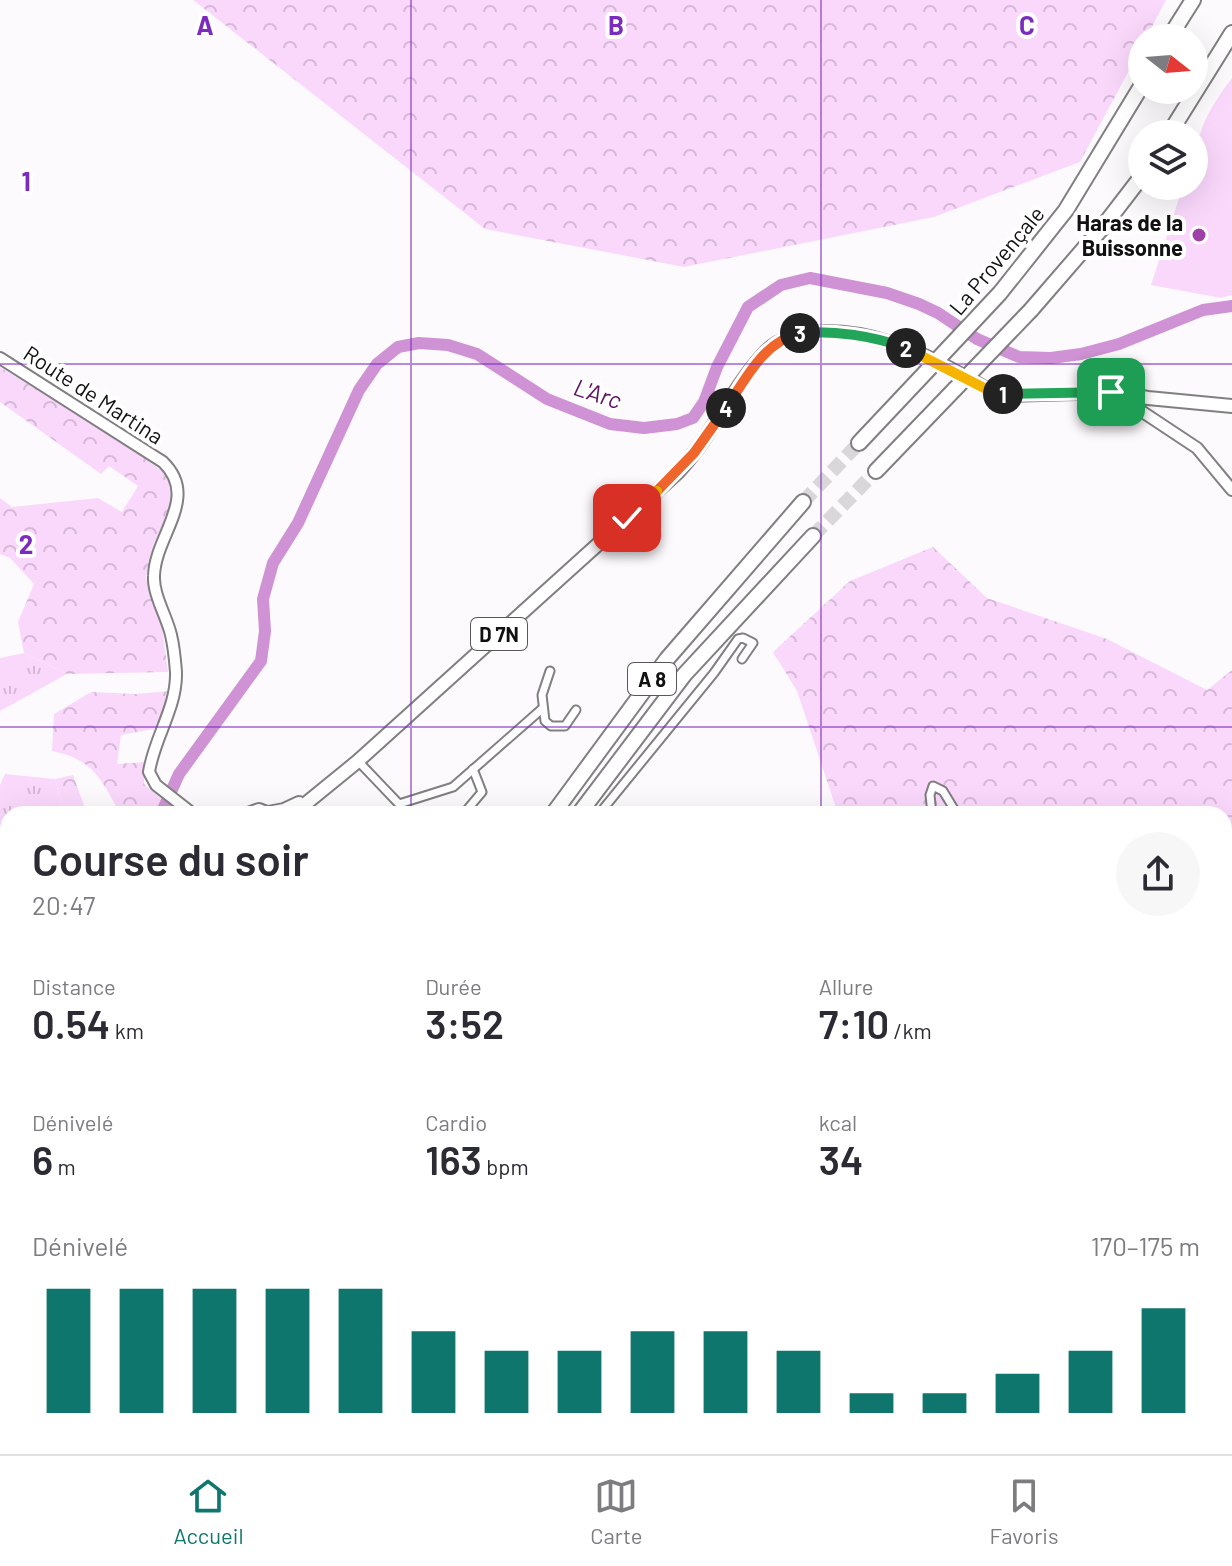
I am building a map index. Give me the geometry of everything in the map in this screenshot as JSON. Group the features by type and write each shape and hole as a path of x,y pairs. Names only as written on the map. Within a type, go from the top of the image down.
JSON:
{"highway":[{"path":"1178,24 1193,0"},
{"path":"1178,120 1232,33"},
{"name":"La Provençale","path":"859,443 1000,293 1066,210 1130,104"},
{"path":"876,471 1031,310 1128,194"},
{"name":"A 8","path":"559,806 667,659 803,502"},
{"name":"A 8","path":"585,806 684,675 813,536"}],"main road":[{"name":"D 7N","path":"303,806 358,761 678,472 755,365 780,340 790,335 811,332 881,340 906,348 990,391 1005,395 1111,392 1232,406"},
{"name":"D 7N","path":"292,806 320,793"}],"street":[{"name":"Route de Martina","path":"0,358 163,462 176,478 179,488 176,507 156,558 153,580 171,635 175,689 149,772 156,785 183,806"},
{"path":"1111,392 1152,417 1206,457 1232,490"},
{"path":"606,806 705,684 731,647 743,638 753,643 742,659"},
{"path":"550,671 542,695 545,721 565,726 576,710"},
{"path":"358,761 399,804 453,787 543,708"},
{"path":"470,806 482,792 478,775 473,769"},
{"path":"931,806 933,786 943,791 952,806"}],"green space":[{"path":"193,0 1166,0 1153,24 1128,24 1128,72 1080,162 934,217 684,267 485,229"},
{"name":"Haras de la Buissonne","path":"1232,78 1232,295 1221,298 1151,285 1178,200 1208,200 1208,120 1205,120"},
{"path":"0,367 117,439 168,475 172,503 154,544 146,577 162,627 168,672 67,674 24,653 18,622 34,584 10,558 0,554 0,498 12,507 98,498 122,512 138,486 109,466 101,474 0,402"},
{"path":"933,547 987,598 1107,639 1207,690 1232,670 1232,806 835,806 797,691 773,652 850,581"},
{"path":"24,653 67,674 0,711 0,658"},
{"path":"170,691 159,728 121,735 117,764 146,762 144,784 170,806 116,806 100,780 86,765 52,751 54,714 91,692 135,694"},
{"path":"5,774 55,779 62,806 0,806 0,785"},
{"path":"73,775 84,806 62,806 55,779"}],"waterway":[{"name":"L'Arc","path":"165,806 179,774 261,661 265,631 263,599 273,563 298,523 359,390 377,364 398,347 419,343 448,345 477,354 547,399 610,424 644,428 677,424 693,418 704,402 717,367 748,307 781,285 810,278 887,293 919,304 977,339 1019,357 1051,358 1081,354 1119,344 1203,310 1232,306"}],"tunnel":[{"path":"803,502 859,443"},
{"path":"813,536 876,471"}],"place":[{"name":"Haras de la Buissonne","path":"1199,235"}],"route":[{"path":"627,518 678,472 763,355 790,335 830,333 892,343 990,391 1005,395 1111,392"}]}
